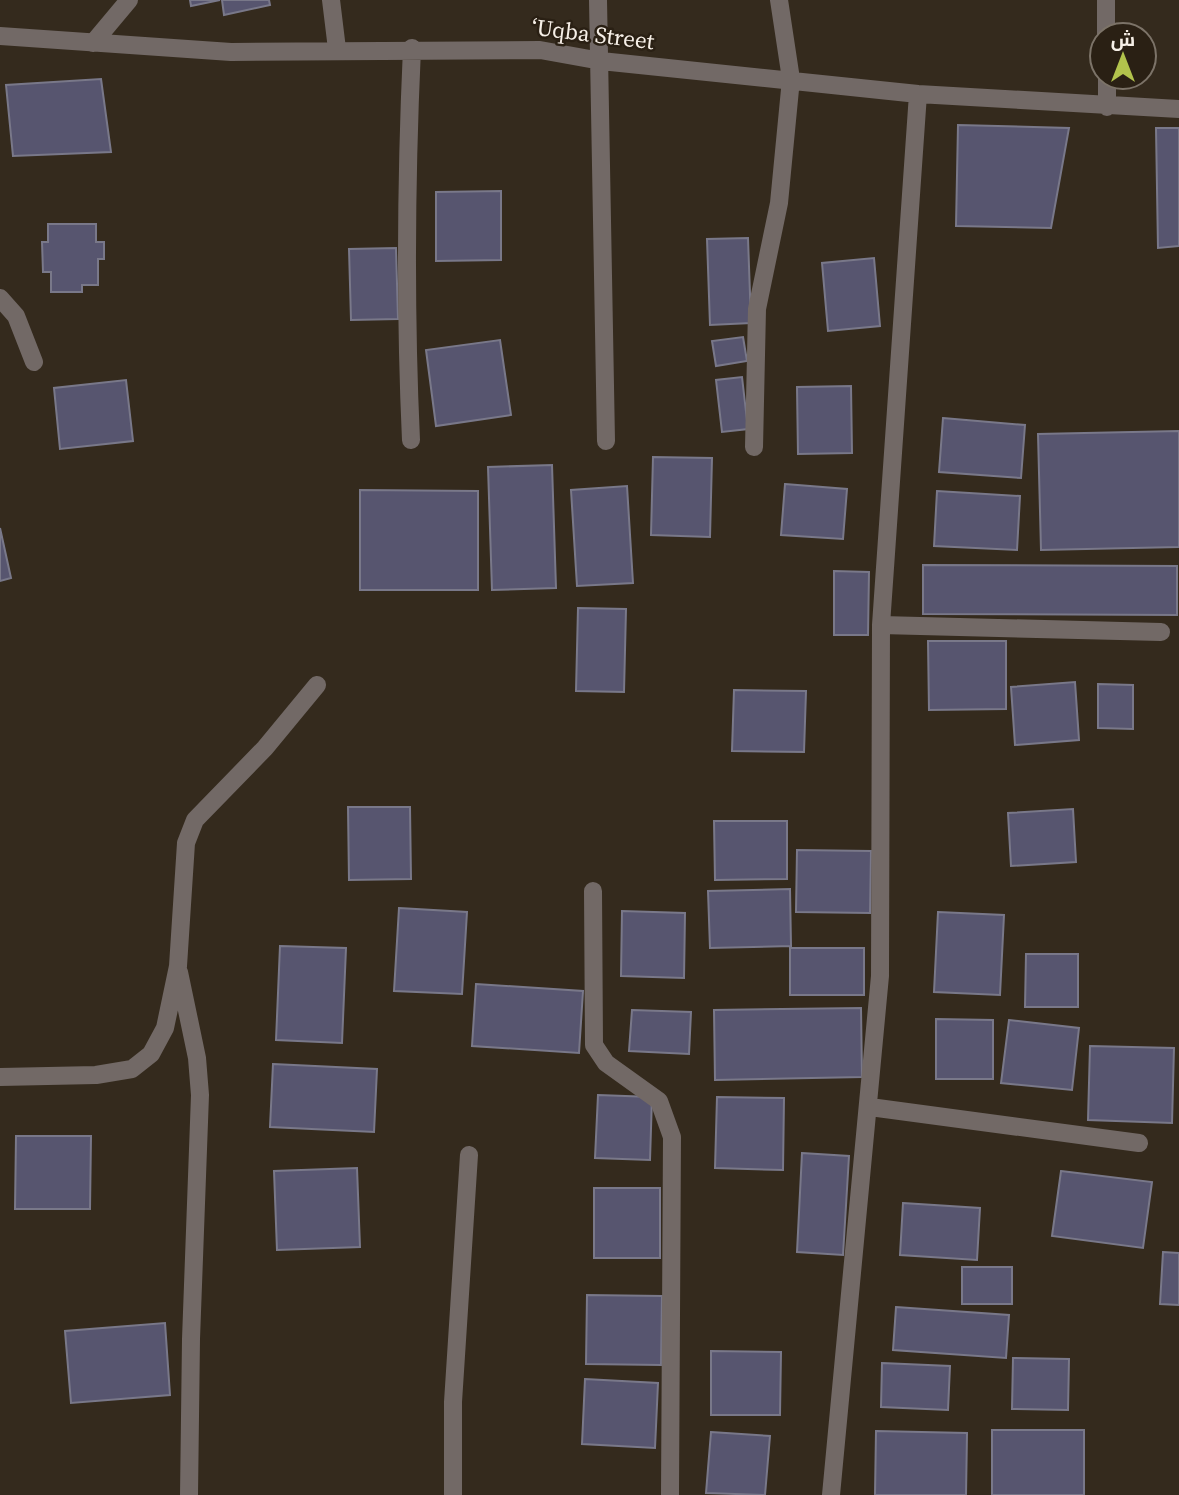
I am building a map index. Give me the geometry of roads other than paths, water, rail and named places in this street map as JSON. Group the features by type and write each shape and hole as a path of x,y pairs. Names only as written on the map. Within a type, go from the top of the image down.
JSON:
{"street":[{"path":"93,43 128,0"},
{"path":"331,0 337,49"},
{"path":"598,0 606,441"},
{"path":"754,447 757,309 779,203 792,79 779,0"},
{"path":"1105,0 1106,21"},
{"name":"‘Uqba Street","path":"0,36 231,51 412,48 540,50 601,61 918,94 1107,107 1179,109"},
{"path":"411,440 407,353 407,170 412,48"},
{"path":"1107,91 1107,107"},
{"path":"831,1495 870,1107 880,976 881,625 918,94"},
{"path":"0,298 16,316 34,362"},
{"path":"881,625 1161,632"},
{"path":"0,1077 96,1075 132,1069 150,1054 165,1028 178,966 186,843 195,820 265,748 317,685"},
{"path":"593,891 594,1045 606,1063 659,1101 672,1137 670,1495"},
{"path":"178,966 197,1058 200,1095 191,1339 189,1495"},
{"path":"870,1107 1139,1143"},
{"path":"453,1495 453,1402 469,1155"}]}
